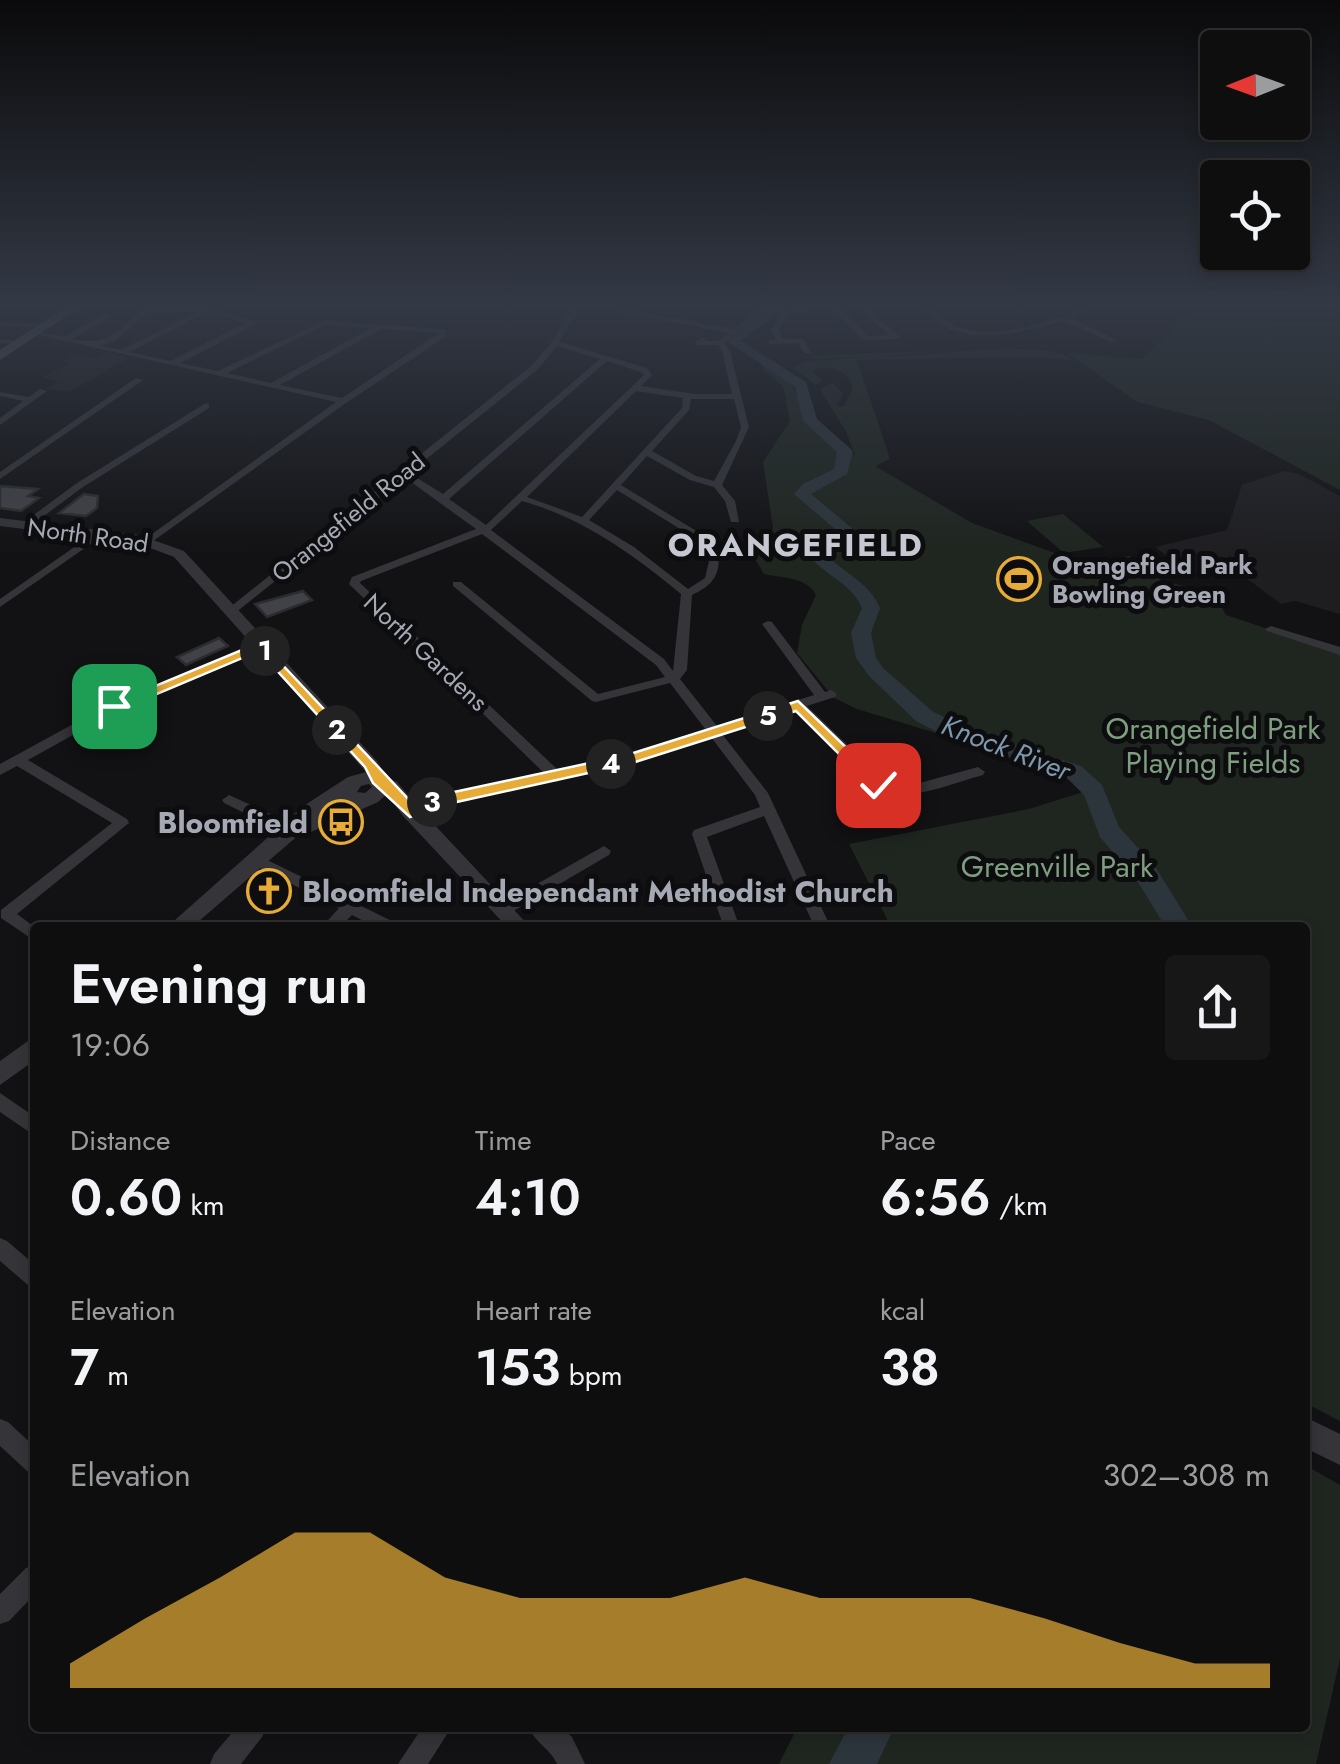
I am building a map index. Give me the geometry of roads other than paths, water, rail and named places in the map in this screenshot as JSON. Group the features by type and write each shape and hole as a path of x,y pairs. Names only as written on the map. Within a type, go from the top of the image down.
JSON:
{"street":[{"path":"0,476 126,389"},
{"path":"296,389 343,401"},
{"path":"149,541 361,389"},
{"name":"Orangefield Road","path":"230,612 507,389"},
{"path":"443,499 570,389"},
{"path":"484,530 634,389"},
{"path":"644,389 688,396 737,396"},
{"path":"717,485 725,462 745,434 735,389"},
{"path":"0,422 43,391"},
{"path":"0,394 30,400"},
{"path":"584,520 686,408 688,396"},
{"path":"25,525 80,485 206,406"},
{"path":"646,452 694,478 717,485 730,501 735,520"},
{"path":"400,474 410,476 443,499 660,662 768,808 820,922"},
{"path":"615,485 711,544 718,566 714,575 708,583 687,592"},
{"path":"521,498 556,506 584,520 687,592"},
{"name":"North Road","path":"0,522 149,541 185,561 371,765 380,781 391,786 515,922"},
{"name":"North Gardens","path":"484,530 354,584 557,776"},
{"path":"0,604 100,534"},
{"path":"458,584 596,698 673,678 681,670 687,592"},
{"path":"360,757 350,797 410,811 440,800 557,776 715,734 826,696 768,624"},
{"path":"1271,629 1340,651"},
{"path":"0,770 114,706 261,646"},
{"path":"798,705 886,790 905,792 978,772"},
{"path":"17,760 122,824 6,914 30,931"},
{"path":"183,922 292,830 308,812 352,783 380,781 380,791 366,800 292,830 229,800"},
{"path":"730,922 699,834 768,808"},
{"path":"517,922 560,880 604,851"},
{"path":"257,860 380,922"},
{"path":"335,922 350,907"},
{"path":"0,1075 30,1050"},
{"path":"0,1101 30,1124"},
{"path":"0,1248 30,1274"},
{"path":"0,1430 30,1458"},
{"path":"1310,1435 1340,1450"},
{"path":"0,1612 30,1582"},
{"path":"224,1764 251,1732"},
{"path":"412,1764 435,1732"},
{"path":"547,1732 563,1746 570,1764"}],"waterway":[{"name":"Knock River","path":"802,389 810,421 845,451 841,471 802,494 846,530 817,554 866,597 871,608 861,633 866,658 924,716 963,736 1073,771 1094,791 1108,831 1147,875 1176,922"},
{"name":"Knock River","path":"852,1764 870,1732"}],"place":[{"name":"Orangefield Park Bowling Green","path":"1019,579"},
{"name":"Bloomfield","path":"341,822"},
{"name":"Bloomfield Independant Methodist Church","path":"269,891"}],"district":[{"name":"ORANGEFIELD","path":"796,545"}],"park label":[{"name":"Orangefield Park Playing Fields","path":"1213,745"},
{"name":"Greenville Park","path":"1057,866"}]}
